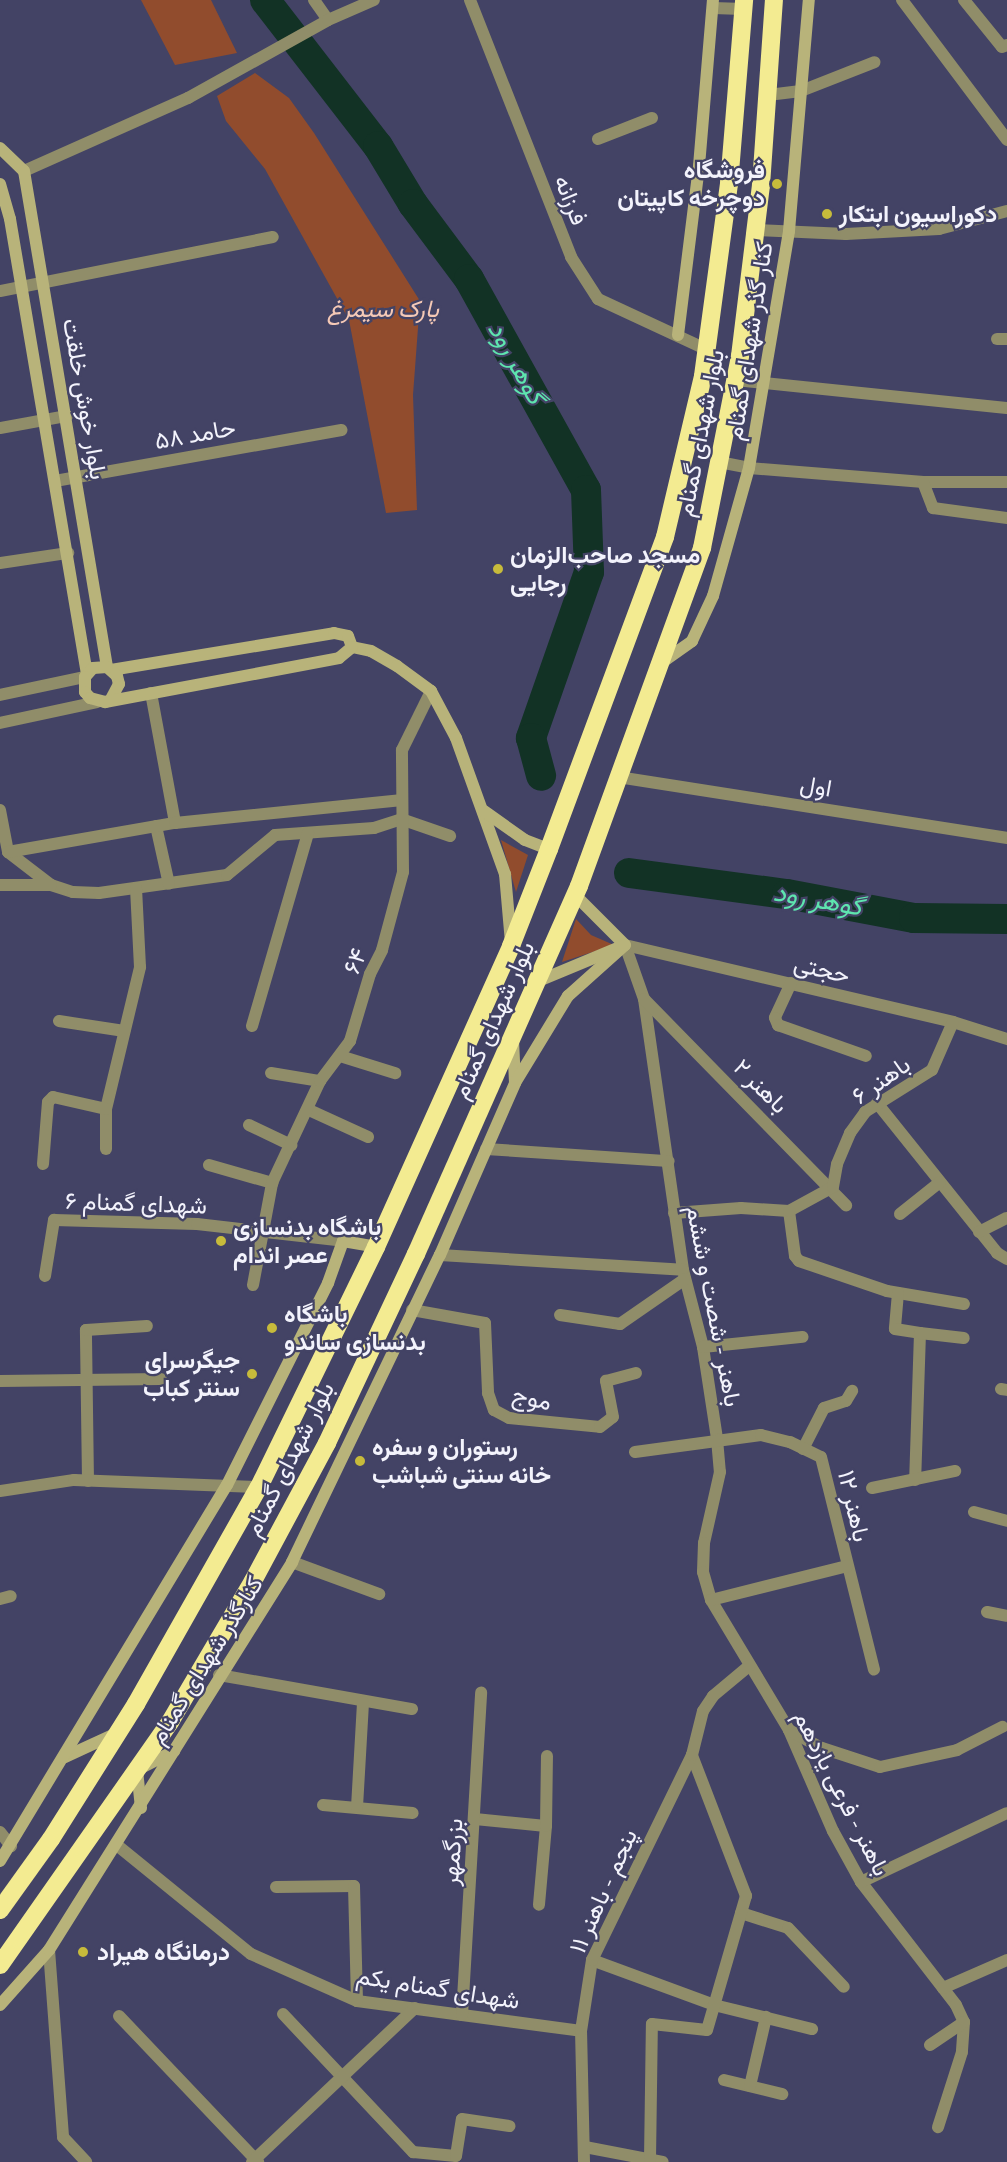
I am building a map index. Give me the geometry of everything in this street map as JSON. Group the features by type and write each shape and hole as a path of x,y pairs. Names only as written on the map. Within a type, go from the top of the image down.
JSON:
{"highway":[{"name":"بلوار شهدای گمنام","path":"0,1965 137,1770 253,1581 327,1443 446,1187 575,895 702,548 735,380 756,230 774,0"},
{"name":"بلوار شهدای گمنام","path":"0,1910 51,1839 118,1732 259,1488 376,1247 511,946 549,849 665,537 703,376 729,184 743,5"},
{"path":"703,376 735,380"}],"street":[{"path":"314,0 328,20"},
{"path":"0,148 24,171 188,99 328,20 374,0"},
{"name":"فرزانه","path":"470,0 571,257 598,299 708,350"},
{"name":"کنار گذر شهدای گمنام","path":"661,663 693,641 713,596 749,468 766,384 789,231 809,0"},
{"path":"902,0 1007,140"},
{"path":"964,0 1002,47 1007,45"},
{"path":"678,335 699,166 713,4 743,5"},
{"path":"768,95 801,91 875,62"},
{"path":"598,139 652,118"},
{"name":"بلوار خوش خلقت","path":"24,171 109,669"},
{"name":"بلوار خوش خلقت","path":"0,184 10,219 42,420 68,553 86,675"},
{"path":"756,230 846,234 939,229 1007,211"},
{"path":"0,291 273,237"},
{"path":"735,380 1007,408"},
{"path":"0,428 67,416"},
{"name":"حامد ۵۸","path":"55,481 342,430"},
{"path":"720,462 749,468 923,483 1007,482"},
{"path":"923,483 933,508 1007,518"},
{"path":"0,563 68,553"},
{"path":"0,694 86,675 93,668 109,669 334,633 348,636 352,647"},
{"path":"352,647 371,651 397,666 431,691 456,738 505,874 511,946"},
{"path":"0,723 111,699 339,658 352,647"},
{"path":"109,669 119,684 111,699"},
{"path":"86,675 85,692 97,702"},
{"name":"۶۴","path":"253,1285 272,1183 309,1110 320,1081 350,1041 399,896 403,872 400,800 402,750 431,691"},
{"path":"151,693 175,823"},
{"name":"اول","path":"618,777 1007,838"},
{"path":"8,852 175,823 400,800"},
{"path":"0,810 8,852 51,885"},
{"path":"484,811 525,840 549,849"},
{"path":"273,813 275,835"},
{"path":"0,885 51,885 82,892 136,888 227,875 275,835 374,828 401,819 450,836"},
{"path":"156,826 169,884"},
{"path":"252,1026 308,833"},
{"path":"106,1149 106,1108 140,967 136,888"},
{"path":"536,982 625,945 575,895"},
{"name":"حجتی","path":"625,945 953,1022 1007,1039"},
{"name":"باهنر - شصت و ششم","path":"625,945 644,999 684,1275 703,1347 717,1438 720,1472 702,1559 711,1600 749,1666"},
{"name":"کنارگذر شهدای گمنام","path":"0,2005 49,1950 118,1846 219,1676 292,1562 440,1255 515,1083 568,996 625,945"},
{"path":"791,983 775,1018 778,1025 866,1056"},
{"name":"باهنر ۲","path":"644,999 833,1187 846,1205"},
{"path":"59,1021 124,1031"},
{"name":"باهنر ۶","path":"833,1187 837,1164 850,1133 865,1112 932,1070 953,1022"},
{"path":"513,1034 515,1083"},
{"path":"340,1056 395,1073"},
{"path":"271,1073 320,1081"},
{"path":"43,1164 48,1102 53,1097 106,1108"},
{"path":"877,1103 997,1253 1007,1259"},
{"path":"309,1110 368,1137"},
{"path":"249,1125 291,1145"},
{"path":"486,1149 669,1161"},
{"path":"209,1165 272,1183"},
{"path":"900,1214 940,1182"},
{"path":"446,1187 465,1197"},
{"path":"674,1214 741,1208 789,1211 833,1187"},
{"path":"789,1211 795,1256 799,1261 898,1293 964,1304"},
{"path":"980,1232 1007,1218"},
{"name":"شهدای گمنام ۶","path":"45,1276 54,1220 134,1220 344,1241"},
{"path":"0,1861 228,1485 328,1282 344,1241 376,1247"},
{"path":"440,1255 684,1275"},
{"path":"560,1315 620,1324 684,1275"},
{"path":"898,1293 895,1329 964,1338"},
{"name":"موج","path":"412,1310 485,1323 488,1393 494,1410 509,1418 600,1427 613,1417 606,1381 636,1372"},
{"path":"88,1481 86,1330 147,1326"},
{"path":"915,1480 920,1333"},
{"path":"703,1347 802,1337"},
{"path":"0,1381 161,1379"},
{"path":"803,1449 824,1408 846,1401 852,1391"},
{"name":"باهنر ۱۲","path":"635,1452 717,1438 761,1434 821,1457 874,1670"},
{"path":"872,1488 955,1471"},
{"path":"0,1491 88,1481 259,1488"},
{"path":"974,1512 1007,1521"},
{"path":"292,1562 379,1594"},
{"path":"711,1600 847,1566"},
{"path":"987,1612 1007,1616"},
{"name":"باهنر - فرعی یازدهم","path":"749,1666 789,1730 833,1831 861,1882 943,1988 964,2022"},
{"name":"پنجم - باهنر ۱۱","path":"584,2162 581,2031 592,1960 692,1755 703,1711 713,1696 749,1666"},
{"path":"219,1676 412,1709"},
{"name":"بزرگمهر","path":"462,2015 481,1693"},
{"path":"357,1807 363,1702"},
{"path":"789,1730 822,1748 880,1767 957,1750 1002,1727"},
{"path":"64,1757 118,1732"},
{"path":"141,1808 137,1770 175,1750"},
{"path":"650,2160 652,2024 706,2030 746,1896 692,1755"},
{"path":"540,1905 546,1826 547,1756"},
{"path":"323,1805 413,1813"},
{"path":"861,1882 1007,1813"},
{"path":"475,1819 546,1826"},
{"path":"0,1832 10,1846"},
{"name":"شهدای گمنام یکم","path":"118,1846 251,1954 357,2001 581,2031"},
{"path":"276,1887 354,1886 357,2001"},
{"path":"741,1913 788,1928 844,1987"},
{"path":"49,1950 63,2137 86,2162"},
{"path":"592,1960 714,2005 812,2029"},
{"path":"943,1988 1007,1960"},
{"path":"119,2016 255,2161 415,2008"},
{"path":"283,2014 413,2152 456,2156 462,2119 509,2126"},
{"path":"750,2086 766,2018"},
{"path":"930,2045 964,2022"},
{"path":"938,2127 962,2052 964,2022"},
{"path":"724,2080 782,2094"},
{"path":"585,2147 663,2162"}],"green space":[{"path":"141,0 211,0 237,53 175,65"},
{"name":"پارک سیمرغ","path":"255,73 289,98 314,133 420,301 413,395 417,510 386,513 349,320 265,169 226,121 217,96"},
{"path":"501,840 528,855 516,892"},
{"path":"576,919 591,935 614,945 562,962"}],"waterway":[{"name":"گوهر رود","path":"265,0 378,146 413,204 469,279 586,490 589,572 531,738 541,776"},
{"name":"گوهر رود","path":"629,873 787,894 914,918 1007,919"}],"place":[{"name":"فروشگاه دوچرخه کاپیتان","path":"777,184"},
{"name":"دکوراسیون ابتکار","path":"827,214"},
{"name":"مسجد صاحب‌الزمان رجایی","path":"498,569"},
{"name":"باشگاه بدنسازی عصر اندام","path":"221,1241"},
{"name":"باشگاه بدنسازی ساندو","path":"272,1328"},
{"name":"جیگرسرای سنتر کباب","path":"252,1374"},
{"name":"رستوران و سفره خانه سنتی شباشب","path":"360,1461"},
{"name":"درمانگاه هیراد","path":"83,1952"}]}
